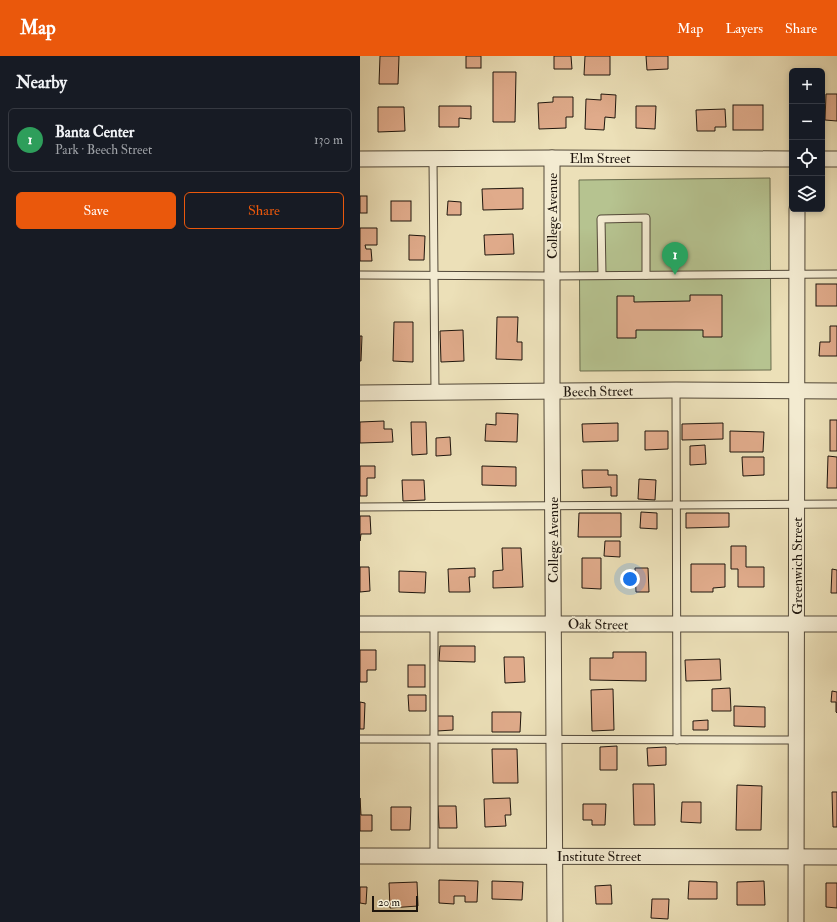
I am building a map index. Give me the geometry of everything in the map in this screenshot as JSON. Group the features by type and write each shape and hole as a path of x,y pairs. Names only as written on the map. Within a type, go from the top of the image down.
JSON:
{"street":[{"name":"College Avenue","path":"552,158 555,922"},
{"name":"Elm Street","path":"360,159 789,159"},
{"path":"825,159 837,159"},
{"name":"Greenwich Street","path":"796,922 797,212"},
{"name":"Beech Street","path":"360,393 676,390 837,391"},
{"name":"Oak Street","path":"360,624 837,624"},
{"name":"Institute Street","path":"360,856 837,857"}],"lane":[{"path":"433,159 435,393"},
{"path":"602,275 601,220 646,218 646,275"},
{"path":"360,275 552,276 837,274"},
{"path":"676,390 677,740"},
{"path":"360,508 837,504"},
{"path":"434,625 434,856"},
{"path":"360,739 797,740"}],"green space":[{"path":"770,178 771,370 580,371 579,180"}],"building":[{"path":"380,56 399,56 398,84 379,84"},
{"path":"466,56 481,56 481,68 466,68"},
{"path":"554,56 571,56 572,69 554,69"},
{"path":"585,56 610,56 610,75 584,75"},
{"path":"646,56 668,56 668,69 647,70"},
{"path":"493,72 516,72 515,122 493,122"},
{"path":"601,94 616,95 615,118 605,117 604,130 585,129 586,99 601,100"},
{"path":"826,94 837,94 837,121 825,120"},
{"path":"553,97 573,97 573,117 566,117 566,128 539,129 538,103 553,102"},
{"path":"733,105 763,105 763,130 733,130"},
{"path":"439,106 471,106 471,119 459,118 459,127 439,127"},
{"path":"636,106 656,106 655,129 636,128"},
{"path":"378,107 404,107 405,131 378,132"},
{"path":"725,109 726,127 715,127 715,131 697,131 696,110"},
{"path":"523,188 523,209 483,210 482,189"},
{"path":"360,196 367,196 367,213 360,213"},
{"path":"391,201 411,201 411,221 391,221"},
{"path":"448,201 461,202 461,215 447,215"},
{"path":"360,228 377,228 377,245 365,245 366,249 371,249 372,261 360,261"},
{"path":"513,234 514,254 485,255 484,235"},
{"path":"409,235 425,236 424,260 409,260"},
{"path":"816,284 837,284 837,306 816,306"},
{"path":"690,295 722,295 722,337 703,337 703,330 636,330 636,338 617,338 617,296 634,296 634,302 690,301"},
{"path":"497,317 518,317 517,342 522,342 522,360 496,359"},
{"path":"394,322 413,322 413,362 393,361"},
{"path":"830,326 837,326 837,356 819,356 820,342 830,342"},
{"path":"463,330 464,361 441,362 440,331"},
{"path":"360,336 362,336 361,361 360,361"},
{"path":"496,413 518,414 517,442 485,441 486,424 496,425"},
{"path":"830,420 837,420 837,451 830,451"},
{"path":"384,421 384,429 392,429 393,442 360,443 360,422"},
{"path":"411,422 426,422 427,454 412,455"},
{"path":"618,423 618,441 583,442 582,424"},
{"path":"723,423 723,439 682,440 682,424"},
{"path":"645,431 668,431 668,449 645,450"},
{"path":"730,431 764,432 763,452 730,452"},
{"path":"450,437 451,455 436,456 436,438"},
{"path":"705,445 706,464 690,465 690,446"},
{"path":"828,456 837,457 837,488 827,488"},
{"path":"742,457 764,457 764,475 743,476"},
{"path":"360,466 375,466 375,478 367,478 367,496 360,496"},
{"path":"482,466 516,467 516,486 482,485"},
{"path":"582,470 608,470 608,475 617,475 617,496 611,496 611,487 583,488"},
{"path":"639,479 656,480 655,500 638,499"},
{"path":"402,480 424,480 425,500 403,501"},
{"path":"641,512 657,513 657,529 640,528"},
{"path":"579,513 621,513 621,537 578,537"},
{"path":"686,513 729,513 729,527 686,528"},
{"path":"360,516 370,516 371,534 361,534 360,541"},
{"path":"605,541 620,541 620,557 604,556"},
{"path":"731,546 746,546 746,567 764,567 764,587 738,587 738,569 731,569"},
{"path":"502,548 521,548 523,587 493,588 493,571 503,570"},
{"path":"582,558 601,558 601,589 582,588"},
{"path":"691,564 725,564 725,587 713,588 713,592 691,592"},
{"path":"360,567 369,567 370,591 360,592"},
{"path":"475,568 475,577 469,577 470,592 449,592 448,569"},
{"path":"635,568 648,568 649,592 636,592"},
{"path":"832,569 837,570 837,593 831,593"},
{"path":"399,571 426,572 425,593 399,592"},
{"path":"440,646 475,646 475,662 439,661"},
{"path":"360,650 376,650 376,670 367,670 367,682 360,682"},
{"path":"613,652 646,652 646,681 590,680 590,658 613,658"},
{"path":"504,657 524,657 525,682 505,683"},
{"path":"720,659 721,680 686,681 685,660"},
{"path":"408,665 425,665 425,687 408,687"},
{"path":"730,688 731,711 712,711 712,689"},
{"path":"613,689 614,730 592,731 591,690"},
{"path":"832,691 837,692 837,713 836,702 831,702"},
{"path":"408,695 426,695 426,711 409,711"},
{"path":"360,702 365,703 364,729 360,729"},
{"path":"734,706 765,707 765,727 734,726"},
{"path":"492,712 521,712 520,732 492,732"},
{"path":"437,716 453,716 453,730 437,731"},
{"path":"708,720 708,730 693,730 693,721"},
{"path":"617,746 617,770 600,770 600,747"},
{"path":"666,747 666,765 648,766 647,748"},
{"path":"492,749 517,749 518,783 493,783"},
{"path":"633,784 654,784 655,825 634,825"},
{"path":"737,785 762,786 761,830 736,830"},
{"path":"832,792 837,792 837,827 833,827"},
{"path":"360,798 361,815 372,815 372,831 360,831"},
{"path":"510,798 511,815 505,815 506,826 485,827 484,799"},
{"path":"682,802 701,802 701,823 681,822"},
{"path":"583,804 606,804 605,825 592,825 592,820 583,820"},
{"path":"438,806 456,806 457,828 439,828"},
{"path":"391,807 411,807 410,830 391,830"},
{"path":"439,880 478,881 477,902 465,902 465,896 454,896 454,904 439,903"},
{"path":"492,881 523,882 522,900 492,899"},
{"path":"689,881 717,882 717,899 688,899"},
{"path":"764,881 765,905 737,905 737,882"},
{"path":"417,882 418,906 390,908 389,883"},
{"path":"826,883 837,883 837,908 826,907"},
{"path":"611,885 612,904 596,904 595,886"},
{"path":"360,887 367,887 366,904 360,903"},
{"path":"652,899 669,899 668,919 651,918"}],"place":[{"name":"Banta Center","path":"675,275"}]}
